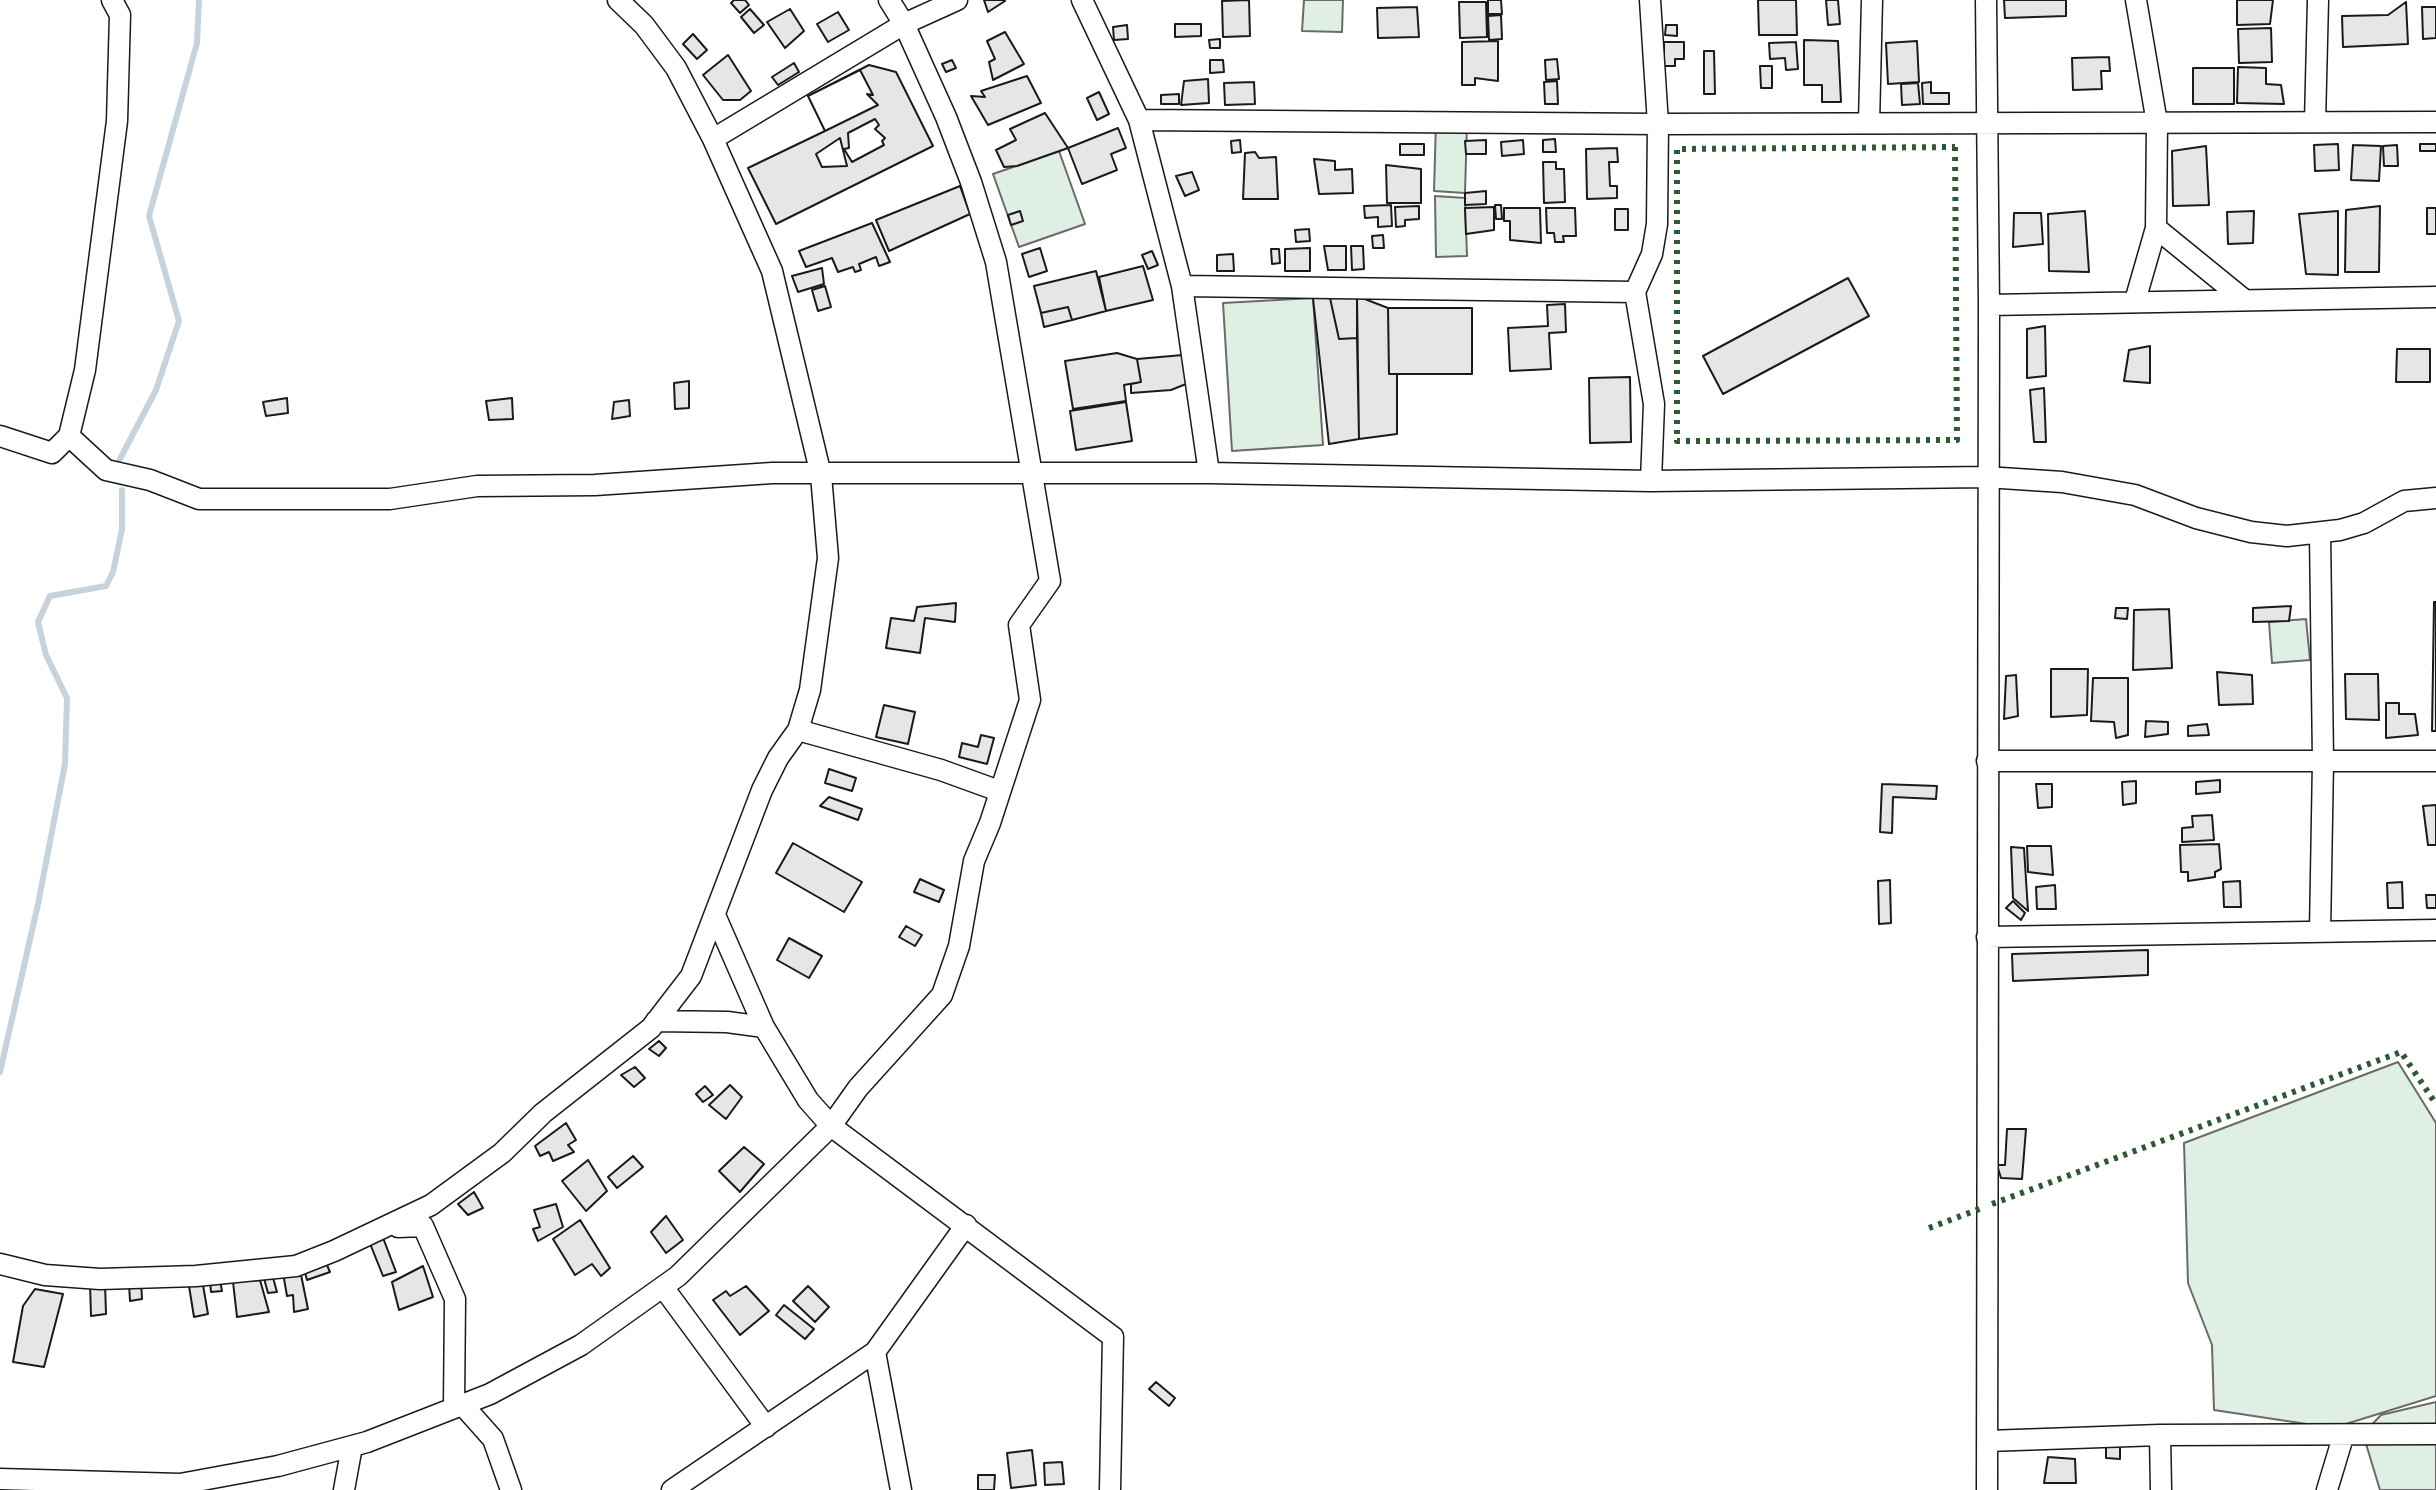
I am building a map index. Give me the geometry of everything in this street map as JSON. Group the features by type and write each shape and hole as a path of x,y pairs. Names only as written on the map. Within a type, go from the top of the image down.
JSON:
{"street":[{"path":"0,436 52,453 69,436 85,370 117,121 120,15 112,0"},
{"path":"0,1264 45,1275 100,1279 257,1271 296,1266 388,1228 431,1205 502,1153 543,1113 656,1021 691,976 762,790 778,758 798,730 812,677 828,558 821,475 772,271 713,139 676,68 644,25 618,0"},
{"path":"0,1479 180,1487 352,1446 490,1394 581,1345 663,1287 831,1126 858,1088 942,995 959,946 974,861 1030,700 1019,625 1050,581 1016,365 996,262 971,182 904,24 889,0"},
{"path":"713,139 904,24 957,0"},
{"path":"1082,0 1139,120 1182,286 1209,473"},
{"path":"1650,0 1658,124 1656,239 1635,292 1654,404 1651,481"},
{"path":"1869,123 1872,0"},
{"path":"1986,0 1989,305 1986,477 1987,1490"},
{"path":"2135,301 2156,228 2157,123 2136,0"},
{"path":"2315,122 2318,0"},
{"path":"1139,120 1658,124 2436,122"},
{"path":"2156,228 2242,298"},
{"path":"1182,286 1635,292"},
{"path":"1989,305 2242,298 2436,297"},
{"path":"69,436 106,470 150,480 199,499 390,499 477,486 595,485 772,473 1209,473 1651,481 1986,477 2027,478 2135,495 2196,518 2251,532 2287,536 2320,533 2364,523 2404,501 2436,498"},
{"path":"2320,533 2323,761 2320,932"},
{"path":"798,730 941,770 999,791"},
{"path":"1987,761 2436,761"},
{"path":"715,915 764,1027 808,1100 831,1126 1113,1337 1110,1490"},
{"path":"1987,937 2436,930"},
{"path":"656,1021 727,1022 764,1027"},
{"path":"672,1490 875,1352 966,1225"},
{"path":"388,1228 423,1226 455,1299 458,1404 493,1439 511,1490"},
{"path":"663,1287 766,1427"},
{"path":"875,1352 901,1490"},
{"path":"1987,1441 2160,1435 2343,1437 2436,1434"},
{"path":"2160,1435 2161,1490"},
{"path":"2327,1490 2343,1437"},
{"path":"344,1490 352,1446"}],"green space":[{"path":"1304,0 1343,0 1342,32 1302,31"},
{"path":"1436,122 1467,123 1465,193 1434,191"},
{"path":"1059,151 1085,224 1019,247 993,174"},
{"path":"1435,196 1465,198 1467,256 1436,257"},
{"path":"1313,298 1323,445 1232,451 1223,303"},
{"path":"2306,619 2310,660 2272,663 2269,622"},
{"path":"2398,1062 2436,1123 2436,1396 2333,1428 2214,1410 2212,1345 2188,1283 2184,1143"},
{"path":"2436,1402 2436,1490 2380,1490 2363,1434 2381,1415"}],"building":[{"path":"745,0 749,5 740,13 731,3"},
{"path":"984,0 1004,0 1005,1 988,12"},
{"path":"1249,0 1250,36 1223,37 1222,1"},
{"path":"1488,0 1501,0 1502,14 1488,14"},
{"path":"1758,0 1796,0 1797,35 1759,35"},
{"path":"1826,0 1838,0 1840,24 1828,25"},
{"path":"2004,0 2066,0 2066,16 2005,18"},
{"path":"2237,0 2273,0 2270,24 2237,25"},
{"path":"1459,2 1486,2 1487,37 1460,38"},
{"path":"2406,2 2408,44 2343,47 2342,16 2388,15"},
{"path":"1417,7 1419,37 1378,38 1377,8"},
{"path":"2422,7 2436,7 2436,38 2423,39"},
{"path":"750,9 764,25 754,33 741,17"},
{"path":"790,9 804,31 785,48 767,22"},
{"path":"838,12 849,30 828,42 817,24"},
{"path":"1501,15 1502,39 1489,40 1488,16"},
{"path":"1175,24 1201,24 1201,36 1175,37"},
{"path":"1127,25 1128,39 1114,40 1113,27"},
{"path":"1666,25 1677,25 1677,36 1665,35"},
{"path":"2271,28 2272,62 2239,63 2238,29"},
{"path":"1005,32 1024,64 993,80 989,62 995,59 987,41"},
{"path":"693,34 707,50 697,59 683,44"},
{"path":"1220,39 1220,48 1210,48 1209,40"},
{"path":"1804,40 1838,41 1841,102 1822,102 1822,85 1804,85"},
{"path":"1498,41 1498,81 1475,78 1475,85 1462,85 1462,42"},
{"path":"1917,41 1919,82 1888,84 1886,43"},
{"path":"1664,42 1684,42 1684,59 1675,59 1675,66 1664,66"},
{"path":"1796,42 1798,69 1786,70 1785,58 1770,59 1769,43"},
{"path":"1704,51 1714,51 1715,94 1704,94"},
{"path":"728,55 751,91 740,100 723,100 703,75"},
{"path":"2109,57 2110,71 2101,71 2102,89 2073,90 2072,58"},
{"path":"1557,59 1559,79 1546,80 1545,60"},
{"path":"952,60 956,68 946,72 942,64"},
{"path":"1210,60 1223,60 1224,72 1210,73"},
{"path":"794,63 799,72 778,85 772,77"},
{"path":"869,65 896,72 933,146 776,224 748,168 825,131 808,96"},
{"path":"1760,66 1772,66 1772,88 1761,88"},
{"path":"2238,67 2266,68 2266,84 2281,85 2284,104 2237,103"},
{"path":"2193,68 2234,68 2234,104 2193,104"},
{"path":"860,70 873,95 867,94 878,105 825,131 808,96"},
{"path":"1027,76 1041,103 988,125 971,96 985,97 981,91"},
{"path":"1208,79 1209,103 1181,105 1184,81"},
{"path":"1557,81 1558,104 1545,104 1544,82"},
{"path":"1254,82 1255,104 1225,105 1224,83"},
{"path":"1931,82 1931,93 1949,93 1949,104 1923,104 1922,83"},
{"path":"1918,83 1920,104 1902,105 1901,84"},
{"path":"1099,92 1109,114 1097,120 1087,98"},
{"path":"1179,94 1179,104 1161,104 1161,95"},
{"path":"1045,113 1068,148 1017,166 1004,167 996,150 1016,140 1010,129"},
{"path":"875,119 879,125 875,129 885,138 882,141 884,145 852,162 844,149 849,148 848,133"},
{"path":"1118,128 1126,148 1111,154 1117,170 1082,184 1068,148"},
{"path":"840,138 847,166 822,167 816,154"},
{"path":"1555,139 1556,152 1543,152 1543,140"},
{"path":"1240,140 1241,152 1232,153 1231,141"},
{"path":"1486,140 1486,154 1466,154 1465,141"},
{"path":"1523,140 1524,154 1502,156 1501,142"},
{"path":"1400,144 1424,144 1424,155 1400,155"},
{"path":"2338,144 2339,170 2315,171 2314,145"},
{"path":"2420,144 2436,144 2436,151 2420,151"},
{"path":"2353,145 2381,146 2379,181 2351,180"},
{"path":"2397,145 2398,166 2384,166 2383,146"},
{"path":"2206,146 2209,205 2173,206 2172,151"},
{"path":"1617,148 1618,162 1609,162 1610,186 1617,186 1617,198 1587,199 1586,149"},
{"path":"1255,152 1259,158 1276,157 1278,199 1243,199 1245,153"},
{"path":"1314,159 1335,161 1335,170 1352,169 1353,193 1319,194"},
{"path":"1543,162 1556,162 1556,169 1564,169 1565,202 1544,203"},
{"path":"1386,165 1421,169 1421,203 1387,203"},
{"path":"1192,172 1199,190 1185,196 1176,176"},
{"path":"960,186 970,214 889,251 876,220"},
{"path":"1486,191 1486,204 1465,205 1465,193"},
{"path":"1391,205 1392,226 1378,227 1378,217 1365,218 1364,206"},
{"path":"1495,205 1501,205 1502,219 1496,219"},
{"path":"1419,206 1419,219 1405,220 1405,226 1396,227 1395,207"},
{"path":"2380,206 2379,272 2345,272 2346,210"},
{"path":"1494,207 1494,230 1466,234 1465,208"},
{"path":"1504,208 1540,208 1541,243 1510,240 1510,221 1504,221"},
{"path":"1546,208 1575,208 1576,236 1563,236 1564,242 1555,242 1554,233 1547,233"},
{"path":"2427,208 2436,208 2436,234 2427,234"},
{"path":"1615,209 1628,209 1628,230 1615,230"},
{"path":"1020,211 1023,221 1011,225 1008,215"},
{"path":"2085,211 2089,272 2049,271 2048,214"},
{"path":"2254,211 2253,243 2228,244 2227,212"},
{"path":"2338,211 2338,275 2306,274 2299,214"},
{"path":"2014,213 2041,213 2043,244 2013,247"},
{"path":"872,223 890,262 879,266 876,257 859,264 861,270 855,272 853,267 838,272 832,258 806,267 799,251"},
{"path":"1309,229 1310,241 1296,242 1295,230"},
{"path":"1383,235 1384,248 1373,248 1372,236"},
{"path":"1324,246 1346,246 1346,270 1328,270"},
{"path":"1351,246 1363,246 1364,269 1352,270"},
{"path":"1040,248 1047,271 1029,277 1022,254"},
{"path":"1310,248 1310,271 1285,271 1285,249"},
{"path":"1271,249 1279,249 1280,263 1272,264"},
{"path":"1152,251 1158,265 1148,269 1142,255"},
{"path":"1233,254 1234,271 1217,271 1217,255"},
{"path":"1143,266 1153,300 1106,311 1099,277"},
{"path":"822,268 824,284 798,292 792,276"},
{"path":"1096,271 1106,311 1072,320 1068,307 1041,313 1034,286"},
{"path":"1848,278 1869,316 1723,394 1703,356"},
{"path":"825,286 831,307 818,311 812,290"},
{"path":"1357,296 1357,338 1339,339 1330,298"},
{"path":"1357,296 1388,308 1389,374 1397,374 1397,434 1359,439"},
{"path":"1313,298 1330,298 1339,339 1357,338 1359,439 1329,444"},
{"path":"1565,304 1566,332 1549,333 1551,369 1510,371 1508,328 1548,326 1547,305"},
{"path":"1068,307 1072,320 1044,327 1041,313"},
{"path":"1388,308 1472,308 1472,374 1389,374"},
{"path":"2045,326 2046,376 2027,378 2027,329"},
{"path":"2150,346 2150,383 2124,381 2129,350"},
{"path":"2397,349 2430,349 2430,382 2396,382"},
{"path":"1117,353 1137,359 1141,382 1124,385 1126,401 1073,409 1065,361"},
{"path":"1183,355 1186,384 1171,390 1131,393 1131,384 1141,382 1137,359"},
{"path":"1630,377 1631,442 1590,443 1589,378"},
{"path":"689,381 689,408 675,409 674,383"},
{"path":"2044,388 2046,442 2034,442 2030,390"},
{"path":"287,398 288,413 266,416 263,402"},
{"path":"512,398 513,419 489,420 486,401"},
{"path":"629,400 630,416 612,419 614,402"},
{"path":"1126,402 1132,441 1076,450 1070,411"},
{"path":"2434,602 2436,731 2432,731"},
{"path":"956,603 955,622 925,618 920,653 886,648 891,618 914,621 917,607"},
{"path":"2291,606 2289,621 2253,622 2253,608"},
{"path":"2116,608 2128,608 2127,619 2115,618"},
{"path":"2169,609 2172,668 2133,670 2134,610"},
{"path":"2051,669 2088,669 2087,715 2051,717"},
{"path":"2217,672 2252,675 2253,704 2219,705"},
{"path":"2345,674 2378,674 2379,720 2346,719"},
{"path":"2016,675 2018,716 2004,719 2006,676"},
{"path":"2093,678 2128,678 2128,735 2116,738 2114,722 2091,721"},
{"path":"2386,703 2399,703 2399,714 2415,714 2418,735 2386,738"},
{"path":"884,705 915,712 908,744 876,737"},
{"path":"2146,721 2168,722 2168,734 2145,737"},
{"path":"2207,724 2209,735 2188,736 2188,726"},
{"path":"981,735 994,738 987,764 959,757 962,743 978,747"},
{"path":"829,769 856,778 852,791 825,783"},
{"path":"2220,780 2220,792 2196,794 2196,782"},
{"path":"2136,781 2136,803 2123,805 2122,782"},
{"path":"1882,784 1937,786 1936,799 1893,797 1892,833 1880,832"},
{"path":"2036,784 2052,784 2052,807 2038,808"},
{"path":"829,797 862,809 858,820 820,806"},
{"path":"2436,805 2436,845 2428,845 2423,806"},
{"path":"2212,815 2214,840 2182,842 2182,828 2193,827 2192,816"},
{"path":"793,843 862,882 844,912 776,873"},
{"path":"2219,844 2221,869 2215,872 2215,877 2188,881 2188,872 2181,872 2180,845"},
{"path":"2027,846 2051,846 2053,875 2028,872"},
{"path":"2011,847 2024,848 2028,911 2013,898"},
{"path":"920,879 944,890 939,902 914,892"},
{"path":"1890,880 1891,923 1879,924 1878,881"},
{"path":"2240,881 2241,907 2224,907 2223,882"},
{"path":"2402,882 2403,908 2388,908 2387,883"},
{"path":"2055,885 2056,909 2037,909 2036,887"},
{"path":"2426,895 2436,895 2436,908 2427,908"},
{"path":"2013,901 2025,913 2021,920 2006,908"},
{"path":"906,926 922,935 915,946 899,937"},
{"path":"789,938 822,956 809,978 777,960"},
{"path":"2148,950 2148,975 2013,981 2012,954"},
{"path":"659,1041 666,1048 659,1056 649,1049"},
{"path":"635,1067 645,1078 634,1087 621,1075"},
{"path":"730,1085 742,1097 726,1119 709,1105"},
{"path":"705,1086 713,1095 703,1102 696,1094"},
{"path":"566,1123 576,1140 568,1145 574,1152 553,1161 549,1152 540,1156 535,1146"},
{"path":"2007,1129 2026,1129 2022,1179 2001,1178 1997,1165 2005,1165"},
{"path":"744,1147 764,1164 740,1192 719,1171"},
{"path":"633,1156 643,1167 617,1188 608,1177"},
{"path":"588,1160 607,1191 586,1211 562,1181"},
{"path":"474,1192 483,1208 468,1215 458,1204"},
{"path":"556,1204 563,1227 538,1241 533,1229 540,1227 534,1210"},
{"path":"666,1216 683,1240 666,1253 651,1232"},
{"path":"580,1220 610,1268 601,1276 592,1264 575,1275 553,1239"},
{"path":"382,1235 396,1272 383,1276 369,1241"},
{"path":"324,1258 330,1272 307,1280 304,1269"},
{"path":"423,1266 433,1297 399,1310 392,1282"},
{"path":"300,1270 308,1309 294,1312 293,1295 287,1296 283,1273"},
{"path":"272,1274 277,1292 268,1293 263,1275"},
{"path":"210,1280 220,1280 222,1291 211,1292"},
{"path":"260,1280 269,1312 237,1317 233,1282"},
{"path":"141,1282 142,1299 130,1301 129,1284"},
{"path":"105,1283 106,1314 91,1316 90,1284"},
{"path":"203,1285 208,1314 194,1317 189,1286"},
{"path":"746,1286 769,1311 740,1335 713,1300 726,1291 730,1296"},
{"path":"808,1286 829,1307 815,1322 793,1301"},
{"path":"35,1289 63,1294 44,1367 13,1362 23,1306"},
{"path":"784,1305 814,1329 805,1339 776,1315"},
{"path":"1156,1382 1175,1398 1169,1406 1149,1389"},
{"path":"2106,1444 2120,1445 2120,1459 2106,1458"},
{"path":"1032,1450 1036,1485 1011,1488 1007,1453"},
{"path":"2048,1457 2075,1459 2076,1483 2044,1483"},
{"path":"1062,1462 1064,1484 1045,1485 1044,1463"},
{"path":"978,1475 995,1475 994,1490 978,1490"}],"waterway":[{"path":"120,459 156,390 179,321 149,216 197,43 199,0"},
{"path":"0,1072 38,904 65,764 67,698 46,655 38,622 50,596 106,586 113,572 122,529 122,490"}],"hedge":[{"path":"1955,147 1957,440 1677,441 1677,149 1955,147"},
{"path":"1992,1204 2401,1052 2436,1104"},
{"path":"1929,1228 1982,1208"}]}
